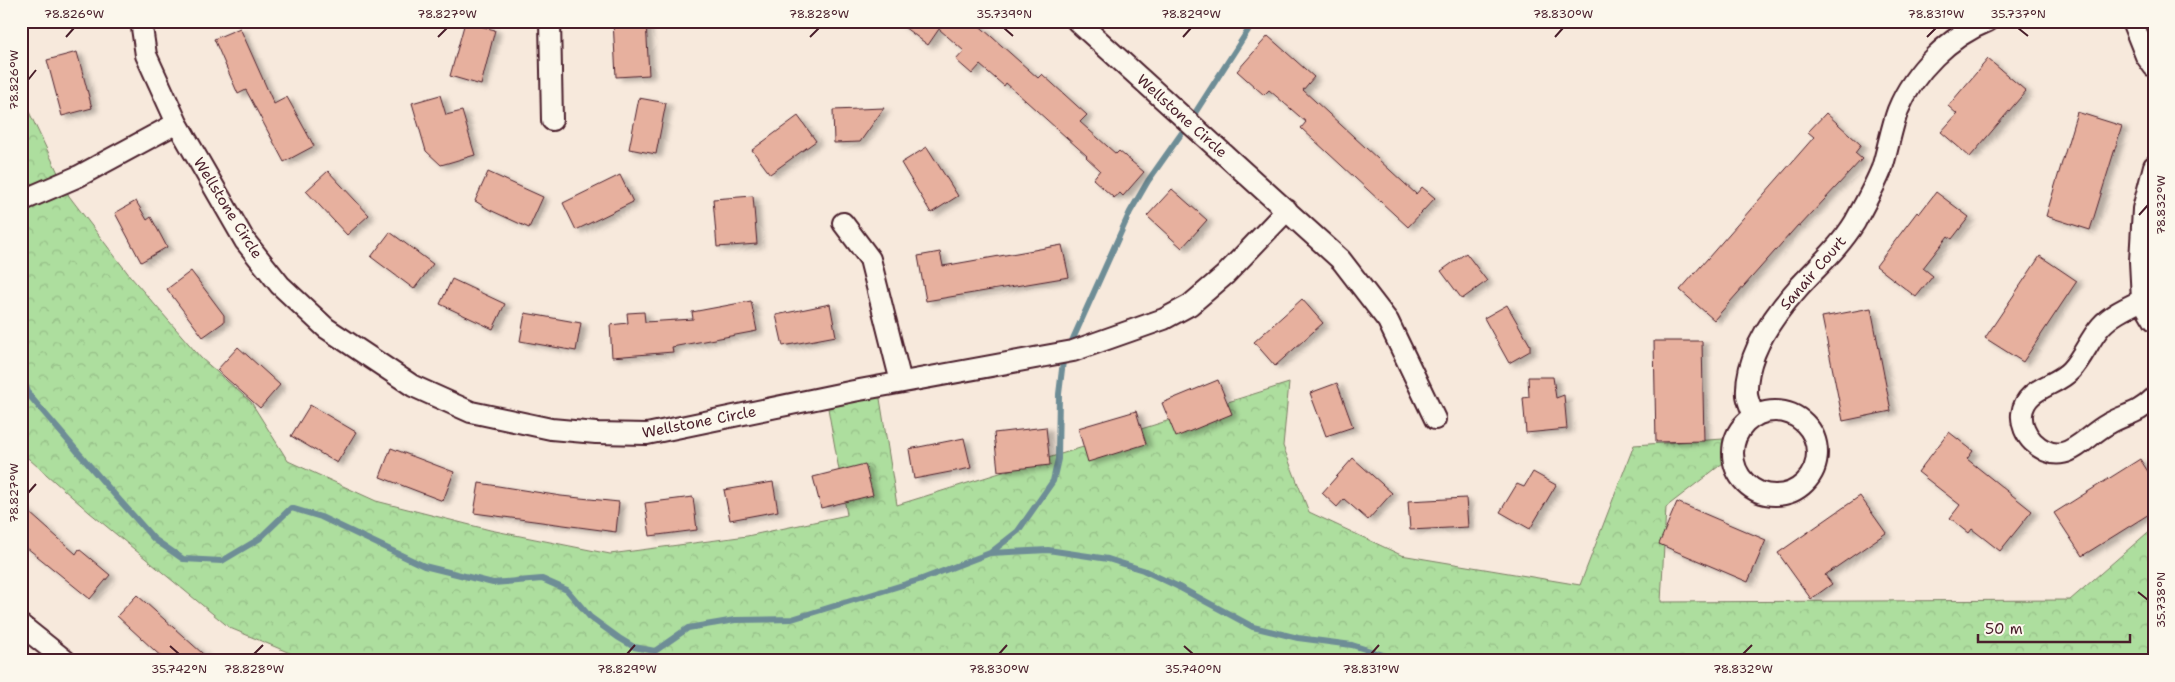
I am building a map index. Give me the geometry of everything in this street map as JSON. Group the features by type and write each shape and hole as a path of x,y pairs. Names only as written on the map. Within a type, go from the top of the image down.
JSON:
{"street":[{"name":"Wellstone Circle","path":"141,21 146,55 176,123 245,241 280,284 326,328 413,386 471,412 551,429 596,433 648,434 900,382 1073,351 1164,319 1190,305 1225,275 1287,210"},
{"path":"550,21 552,120"},
{"name":"Wellstone Circle","path":"1077,21 1341,260 1388,321 1435,419"},
{"name":"Sanair Court","path":"1754,417 1747,397 1748,378 1755,354 1769,326 1785,303 1831,256 1854,223 1882,168 1891,129 1908,90 1934,57 1966,33 1988,21"},
{"path":"2132,21 2146,56 2154,67"},
{"path":"21,201 79,176 176,123"},
{"path":"2154,166 2143,209 2140,252 2142,300 2154,320"},
{"path":"844,223 870,259 900,382"},
{"path":"2142,300 2115,314 2102,325 2085,354 2070,372 2035,392 2026,402 2022,414 2024,428 2031,440 2040,449 2053,454 2066,453 2081,445 2096,431 2110,422 2142,410 2154,398"},
{"path":"1767,412 1786,413 1804,423 1812,434 1817,453 1813,473 1805,484 1794,491 1781,495 1767,495 1755,490 1744,482 1736,471 1733,446 1741,429 1754,417 1767,412"},
{"path":"21,625 66,661"}],"green space":[{"path":"21,95 69,196 130,276 201,358 251,402 288,461 376,501 490,530 610,554 747,536 847,515 826,397 878,386 897,505 1289,383 1283,446 1309,512 1401,555 1580,585 1634,445 1723,439 1723,463 1666,507 1661,602 2070,600 2154,527 2154,661 309,661 230,628 89,512 21,452"}],"building":[{"path":"613,21 646,21 649,75 616,77"},
{"path":"896,21 974,21 1038,78 1042,74 1087,115 1080,122 1116,154 1119,151 1144,172 1123,196 1120,193 1114,198 1093,179 1100,170 1087,156 1006,83 1004,86 980,65 972,74 956,60 964,51 939,29 928,45"},
{"path":"465,22 495,30 481,85 450,76"},
{"path":"240,28 274,104 287,97 314,146 284,162 246,90 238,94 214,39"},
{"path":"1268,36 1314,77 1303,90 1416,194 1422,187 1435,198 1408,227 1301,128 1306,122 1269,90 1264,95 1237,71"},
{"path":"77,52 92,108 62,116 47,60"},
{"path":"1988,59 2026,91 1970,157 1941,132 1957,114 1948,106"},
{"path":"440,95 446,115 462,111 475,155 441,165 426,151 412,103"},
{"path":"639,98 666,103 656,154 629,149"},
{"path":"884,108 860,142 834,143 833,110"},
{"path":"2077,112 2122,126 2090,230 2046,216"},
{"path":"1826,113 1861,145 1855,153 1862,159 1800,226 1798,225 1714,320 1680,290 1814,137 1808,132"},
{"path":"798,116 816,141 770,174 752,150"},
{"path":"927,147 958,196 931,213 901,163"},
{"path":"328,171 369,215 347,235 306,191"},
{"path":"488,172 543,197 529,228 475,201"},
{"path":"620,175 633,202 576,230 563,203"},
{"path":"1172,189 1207,220 1182,248 1147,216"},
{"path":"1936,192 1969,217 1952,239 1948,236 1923,268 1933,276 1916,297 1876,266 1917,212 1919,214"},
{"path":"753,196 757,244 717,247 713,199"},
{"path":"136,201 147,220 151,217 167,247 141,262 115,213"},
{"path":"390,232 433,264 414,289 371,257"},
{"path":"1062,245 1069,277 926,301 918,256 940,252 943,266"},
{"path":"1466,253 1487,281 1462,299 1441,271"},
{"path":"2040,256 2077,281 2023,362 1985,338"},
{"path":"191,271 224,315 224,322 203,337 167,289"},
{"path":"452,279 505,304 493,329 440,304"},
{"path":"1302,299 1323,323 1275,366 1254,342"},
{"path":"751,301 757,331 672,347 673,352 612,357 610,325 628,323 627,313 644,312 645,322 693,319 692,312"},
{"path":"830,304 836,336 783,346 776,315"},
{"path":"1507,305 1530,345 1530,351 1509,363 1484,318"},
{"path":"1871,308 1891,411 1843,421 1822,317"},
{"path":"525,313 581,323 576,351 520,341"},
{"path":"1654,341 1702,341 1704,441 1656,442"},
{"path":"238,347 280,385 260,408 217,370"},
{"path":"1528,377 1553,377 1556,398 1564,395 1567,429 1526,433 1523,398 1529,397"},
{"path":"1218,380 1232,414 1176,437 1162,403"},
{"path":"1337,383 1353,427 1326,436 1310,393"},
{"path":"310,405 356,432 337,463 291,436"},
{"path":"1136,411 1146,444 1088,462 1078,428"},
{"path":"1046,427 1050,465 998,471 994,433"},
{"path":"1949,432 1973,451 1967,459 2032,511 2000,551 1972,529 1969,533 1950,518 1960,505 1918,472"},
{"path":"964,438 971,468 914,479 909,449"},
{"path":"391,448 454,472 443,501 380,477"},
{"path":"1353,458 1392,493 1368,520 1344,499 1337,507 1322,493"},
{"path":"2140,459 2154,481 2154,511 2082,556 2054,513"},
{"path":"865,464 873,495 821,508 813,477"},
{"path":"1533,472 1556,485 1530,529 1500,512 1517,484 1524,487"},
{"path":"773,482 778,511 730,520 724,490"},
{"path":"479,483 561,496 619,502 616,532 474,513"},
{"path":"1860,496 1886,533 1825,575 1832,584 1811,599 1778,553"},
{"path":"693,497 697,530 650,536 645,503"},
{"path":"1466,498 1468,527 1410,530 1408,501"},
{"path":"1677,502 1766,540 1748,582 1659,544"},
{"path":"21,505 76,554 79,549 110,575 90,599 21,543"},
{"path":"137,595 211,661 166,661 117,616"}],"waterway":[{"path":"990,553 1018,531 1053,481 1058,459 1059,394 1063,361 1130,212 1148,181 1186,127 1254,21"},
{"path":"21,372 29,395 107,486 154,539 183,559 222,561 259,539 291,508 321,517 424,566 493,583 542,579 567,590 590,617 619,638 634,647 655,651 688,628 735,620 792,619 922,579 990,553 1048,550 1108,559 1143,570 1253,627 1298,638 1352,645 1402,661"}]}
